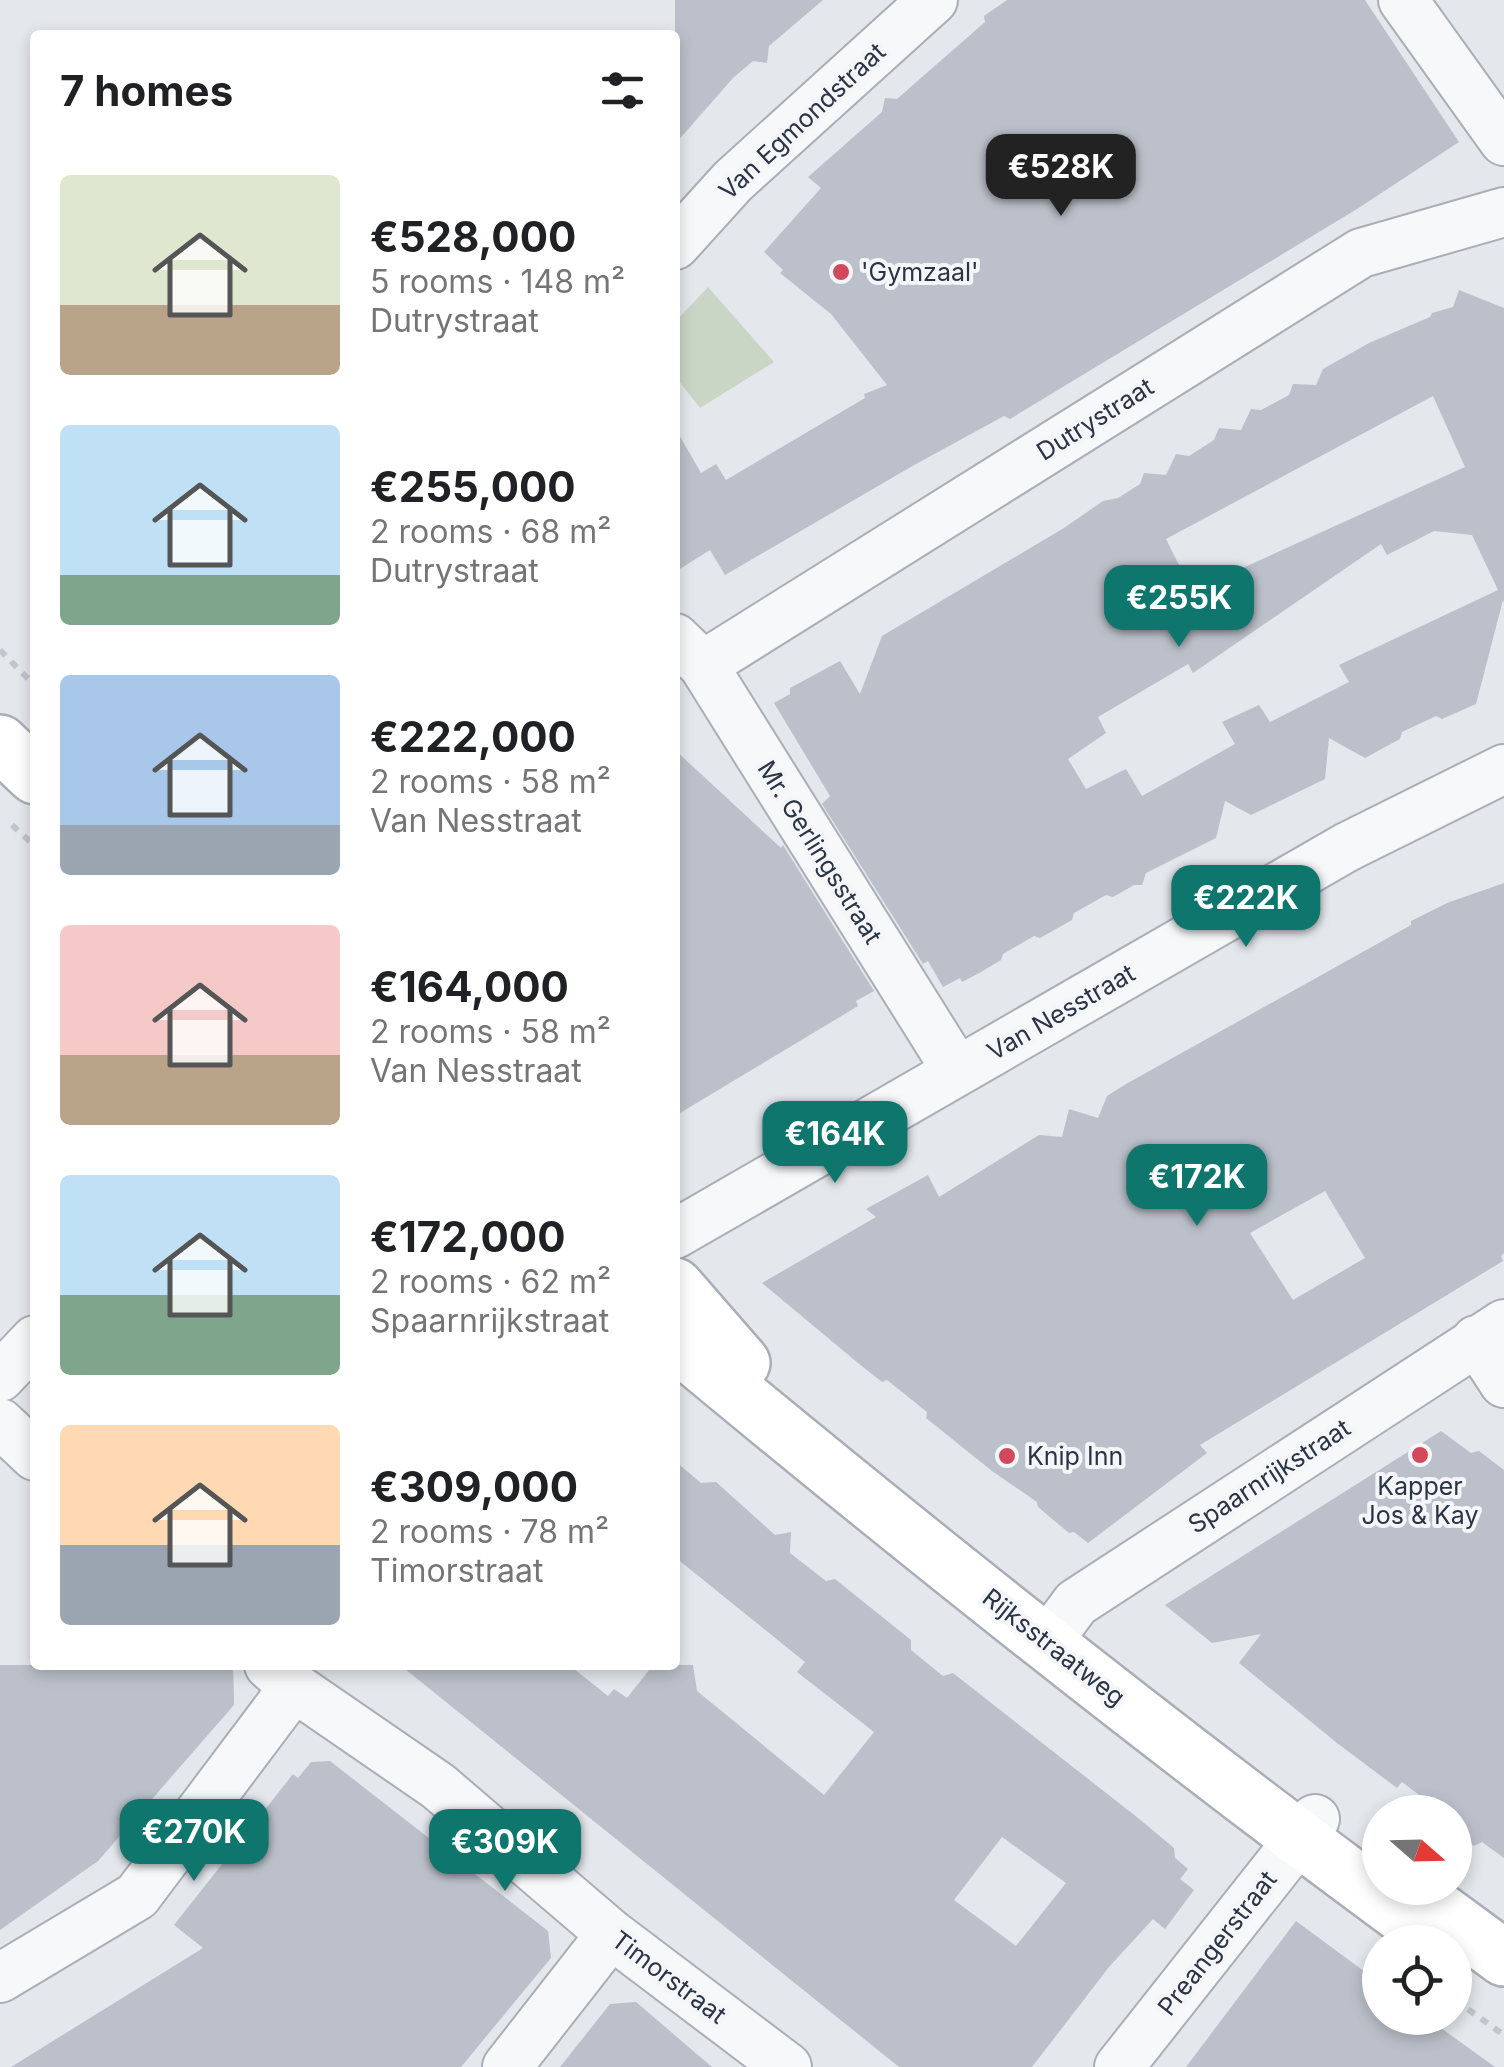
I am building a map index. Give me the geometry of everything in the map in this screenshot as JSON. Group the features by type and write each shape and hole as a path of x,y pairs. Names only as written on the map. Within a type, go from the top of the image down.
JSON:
{"main road":[{"path":"0,742 30,771"},
{"name":"Rijksstraatweg","path":"680,1292 742,1364 1055,1632"},
{"name":"Rijksstraatweg","path":"680,1346 1055,1632 1306,1829 1419,1925"},
{"name":"Rijksstraatweg","path":"1306,1829 1362,1858"},
{"path":"1431,1905 1504,1958"},
{"path":"1472,1966 1504,1990"}],"street":[{"name":"Van Egmondstraat","path":"680,240 734,181 933,0"},
{"path":"1403,0 1504,141"},
{"name":"Dutrystraat","path":"689,652 1362,253 1504,212"},
{"name":"Mr. Gerlingsstraat","path":"689,652 957,1072"},
{"name":"Van Nesstraat","path":"680,1231 1348,847 1504,769"},
{"path":"1490,1332 1504,1383"},
{"name":"Spaarnrijkstraat","path":"1055,1632 1076,1602 1490,1332"},
{"path":"0,1376 30,1345"},
{"path":"0,1423 30,1451"},
{"path":"0,1978 137,1896 282,1676"},
{"name":"Timorstraat","path":"282,1676 438,1786 611,1934 787,2067"},
{"name":"Preangerstraat","path":"1119,2067 1306,1829"},
{"path":"507,2067 611,1934"}],"path":[{"path":"0,650 30,681"},
{"path":"0,814 30,841"},
{"path":"1472,2012 1504,2035"}],"green space":[{"path":"708,287 774,362 700,408 680,382 680,317"}],"building":[{"path":"675,0 823,0 769,46 767,63 753,61 733,78 680,138 680,30 675,30"},
{"path":"1007,0 1365,0 1459,142 1357,209 1010,419 1004,416 916,464 725,575 710,550 680,569 680,437 701,473 716,464 726,480 865,398 864,394 887,385 831,314 780,273 783,270 764,252 821,188 808,177 882,112 885,98 897,99 985,22 984,16"},
{"path":"1459,290 1504,308 1504,603 1503,600 1476,704 1402,732 1400,739 1365,758 1329,738 1325,779 1251,815 1225,801 1216,838 1146,873 1142,885 1134,885 1113,897 1106,895 1074,913 1072,920 1003,954 1001,960 981,972 943,987 928,961 923,964 822,804 830,796 774,703 790,694 790,688 840,661 860,694 882,636 1103,501 1118,498 1140,484 1144,473 1166,475 1176,454 1189,456 1214,440 1219,428 1241,430 1251,409 1261,410 1289,395 1293,384 1316,385 1323,369 1369,343 1453,307","holes":["1433,396 1465,467 1192,591 1166,539","1434,531 1472,535 1498,590 1339,665 1349,682 1270,722 1259,705 1222,722 1235,744 1142,796 1126,769 1086,789 1068,759 1106,733 1098,717 1188,664 1193,673 1381,544 1387,555"]},
{"path":"680,755 781,848 783,845 874,991 856,1001 858,1006 680,1113"},
{"path":"1504,883 1503,1261 1200,1445 1207,1453 1088,1543 1074,1532 1069,1533 1037,1502 926,1418 927,1412 887,1380 882,1382 762,1283 876,1217 866,1209 928,1175 939,1197 1039,1135 1062,1137 1069,1109 1098,1118 1107,1096 1126,1084 1447,903","holes":["1325,1191 1365,1258 1293,1300 1250,1233"]},
{"path":"1441,1431 1471,1453 1479,1451 1504,1470 1504,1858 1482,1842 1472,1845 1472,1795 1419,1795 1402,1782 1397,1788 1239,1663 1261,1634 1212,1643 1165,1605"},
{"path":"680,1465 701,1483 716,1482 775,1535 791,1532 790,1553 826,1581 835,1579 911,1640 911,1650 943,1676 953,1673 1138,1818 1174,1848 1175,1858 1188,1869 1180,1879 1194,1890 1165,1929 1153,1919 1109,1967 1032,2067 899,2067 406,1670 575,1670 608,1696 614,1689 627,1698 649,1670 680,1670 680,1665 693,1665 697,1691 824,1795 874,1732 797,1672 805,1662 680,1561","holes":["1002,1837 1066,1883 1016,1946 954,1900"]},
{"path":"0,1665 30,1665 30,1670 233,1670 234,1705 98,1861 0,1930"},
{"path":"330,1761 548,1931 551,1958 461,2067 11,2067 203,1948 174,1925 293,1774 298,1778 311,1762"},
{"path":"1296,1921 1362,1970 1362,2035 1451,2035 1495,2067 1186,2067"},
{"path":"636,2002 712,2067 560,2067 610,2004"}],"place":[{"name":"'Gymzaal'","path":"841,272"},
{"name":"Kapper Jos & Kay","path":"1420,1455"},
{"name":"Knip Inn","path":"1007,1456"}]}
